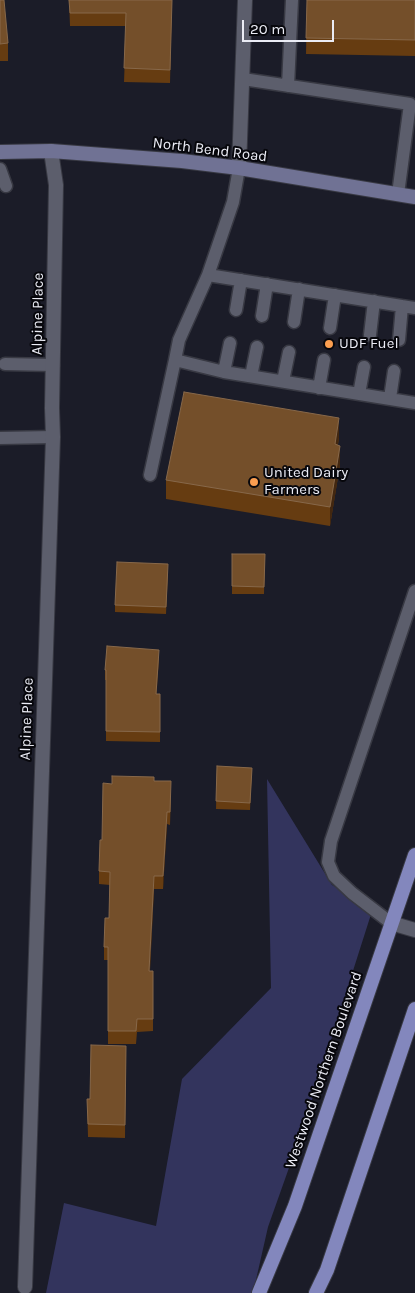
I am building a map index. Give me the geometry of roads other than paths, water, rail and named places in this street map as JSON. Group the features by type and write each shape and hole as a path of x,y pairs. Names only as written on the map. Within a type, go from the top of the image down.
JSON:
{"main road":[{"name":"North Bend Road","path":"0,152 52,151 182,161 240,168 415,197"},
{"name":"Westwood Northern Boulevard","path":"259,1293 295,1206 415,855"},
{"path":"316,1293 326,1270 415,1009"}],"street":[{"path":"240,168 245,0"},
{"name":"Alpine Place","path":"25,1288 53,437 56,185 52,151"},
{"path":"391,923 415,930"}],"lane":[{"path":"288,86 292,0"},
{"path":"242,79 410,104 398,194"},
{"path":"150,475 179,340 208,275 232,202 240,168"},
{"path":"0,169 6,186"},
{"path":"208,275 409,307 399,340"},
{"path":"236,310 241,280"},
{"path":"262,316 267,284"},
{"path":"294,322 299,289"},
{"path":"330,328 334,295"},
{"path":"370,335 374,301"},
{"path":"224,372 230,343"},
{"path":"251,376 256,347"},
{"path":"283,381 289,352"},
{"path":"174,360 224,372 415,403"},
{"path":"319,388 324,360"},
{"path":"5,364 54,364"},
{"path":"359,394 364,367"},
{"path":"390,398 394,371"},
{"path":"0,438 53,437"},
{"path":"391,923 352,893 334,876 328,862 331,841 415,591"}],"place":[{"name":"UDF Fuel","path":"329,344"},
{"name":"United Dairy Farmers","path":"254,482"}]}
